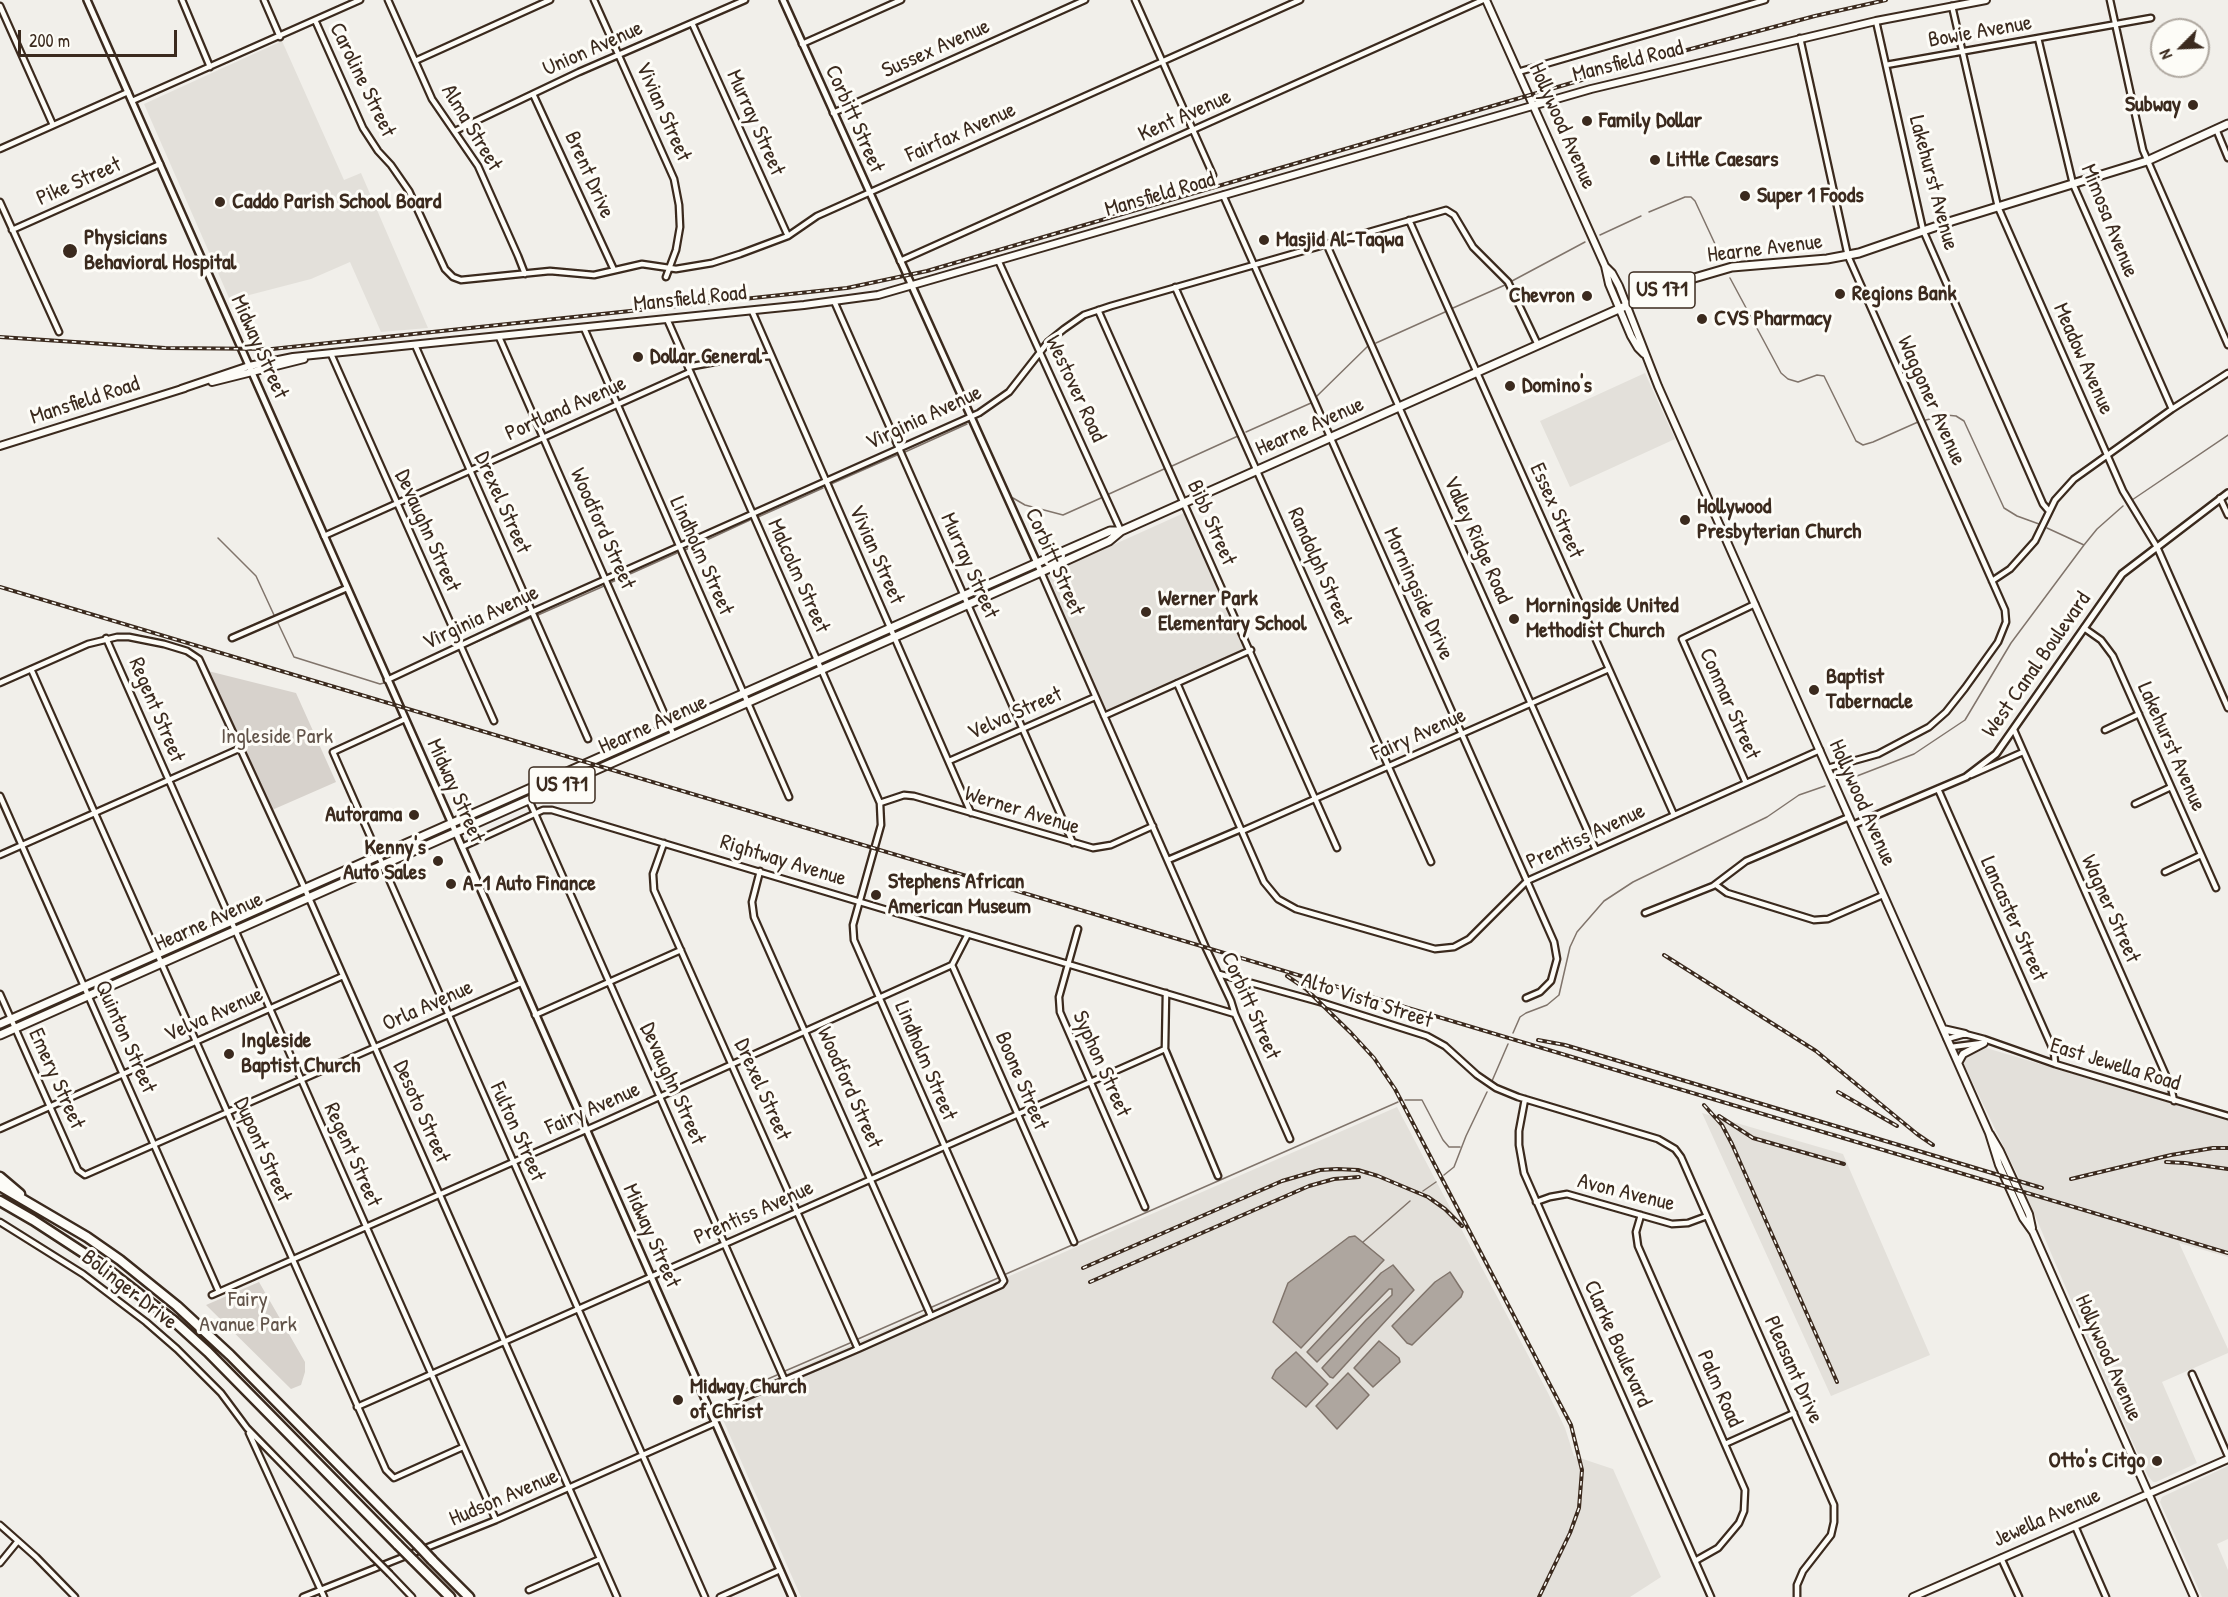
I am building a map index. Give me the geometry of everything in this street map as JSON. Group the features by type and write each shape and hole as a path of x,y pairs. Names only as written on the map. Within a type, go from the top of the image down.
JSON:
{"highway":[{"path":"0,1178 26,1200"},
{"path":"0,1186 120,1260 196,1323 469,1597"},
{"path":"0,1201 74,1246 158,1307 191,1336 450,1597"},
{"path":"0,1208 74,1246"}],"main road":[{"name":"Hollywood Avenue","path":"1485,0 1605,266 1607,276 1624,308 1637,346 1645,354 1989,1134 2000,1151 2029,1214 2033,1232 2194,1597"},
{"name":"Mansfield Road","path":"0,446 181,389 293,357 834,302 878,295 1626,80 1875,21 1986,0"},
{"name":"Hearne Avenue","path":"0,1035 1041,572 1109,541 1121,531 1680,282 1732,267 1848,256 1923,230 2147,161 2228,124"},
{"name":"Hearne Avenue","path":"0,1024 1037,563 1110,531 1121,531"},
{"path":"1943,1029 1965,1034"},
{"path":"1958,1063 1963,1054 1984,1044"},
{"name":"Jewella Avenue","path":"1913,1597 1929,1594 2001,1558 2228,1457"}],"street":[{"name":"Midway Street","path":"87,0 792,1597"},
{"path":"182,0 210,68"},
{"path":"264,0 280,37"},
{"path":"132,101 280,37 353,1 360,0"},
{"name":"Alma Street","path":"388,0 438,108 478,166 525,274"},
{"path":"415,61 550,0"},
{"name":"Vivian Street","path":"594,0 669,164 678,194 679,239 666,277"},
{"name":"Union Avenue","path":"455,131 745,0"},
{"name":"Corbitt Street","path":"783,0 1037,563 1290,1138"},
{"path":"802,44 901,0"},
{"name":"Sussex Avenue","path":"833,113 1085,0"},
{"path":"1135,0 1212,175"},
{"name":"Fairfax Avenue","path":"453,277 461,280 557,271 594,275 642,264 683,269 712,262 788,236 811,219 869,192 1300,0"},
{"name":"Kent Avenue","path":"900,261 1485,0"},
{"path":"1518,72 1765,0"},
{"path":"2110,0 2147,161 2228,345"},
{"path":"0,6 53,125"},
{"name":"Meadow Avenue","path":"1952,6 1998,207 2126,499 2157,546 2228,708"},
{"name":"Bowie Avenue","path":"1886,65 2150,18"},
{"name":"Caroline Street","path":"315,20 363,128 409,191 442,264 453,277"},
{"name":"Lakehurst Avenue","path":"1875,21 1923,230 2043,504 2049,511"},
{"name":"Murray Street","path":"692,23 788,236"},
{"name":"Waggoner Avenue","path":"1800,38 1848,256 2005,610 2006,622 1998,642 1946,712 1929,727 1896,746 1864,759 1828,768"},
{"name":"Mimosa Avenue","path":"2038,38 2073,184 2172,409"},
{"path":"0,149 128,92"},
{"name":"Brent Drive","path":"533,94 614,270"},
{"path":"2216,129 2228,158"},
{"name":"Pike Street","path":"12,230 160,164"},
{"name":"Morningside Drive","path":"1223,195 1551,933 1557,951 1554,975 1546,987 1526,998"},
{"path":"0,202 59,332"},
{"name":"Virginia Avenue","path":"387,680 532,612 971,417 1009,392 1052,338 1084,315 1326,243 1441,210 1448,210 1454,215 1473,247 1508,282 1538,345"},
{"name":"Essex Street","path":"1409,220 1674,815"},
{"name":"Valley Ridge Road","path":"1326,243 1596,850"},
{"name":"Westover Road","path":"998,260 1121,531"},
{"name":"Randolph Street","path":"1175,287 1431,862"},
{"name":"Murray Street","path":"834,302 1073,843"},
{"name":"Vivian Street","path":"752,310 770,356 971,813"},
{"name":"Bibb Street","path":"1098,310 1337,848"},
{"name":"Malcolm Street","path":"667,319 880,803 882,819 875,849"},
{"name":"Lindholm Street","path":"584,328 789,797"},
{"name":"Woodford Street","path":"499,336 674,736"},
{"name":"Drexel Street","path":"415,345 588,740"},
{"name":"Devaughn Street","path":"331,354 494,721"},
{"name":"Portland Avenue","path":"324,536 689,370 720,361 770,356"},
{"path":"1992,581 2010,569 2035,541 2049,511 2066,487 2107,454 2228,373"},
{"name":"West Canal Boulevard","path":"1853,825 1966,777 1996,754 2122,574 2228,493"},
{"path":"2220,498 2228,515"},
{"path":"232,638 347,588"},
{"name":"Conmar Street","path":"1746,783 1682,639 1755,604"},
{"name":"Lakehurst Avenue","path":"2084,628 2101,640 2113,656 2216,888"},
{"name":"Desoto Street","path":"106,638 129,637 164,644 193,654 202,664 305,889 617,1597"},
{"path":"0,682 106,638"},
{"name":"Regent Street","path":"106,638 496,1520"},
{"path":"1104,716 1251,650"},
{"name":"Dupont Street","path":"31,669 386,1470 394,1478 463,1447"},
{"name":"Fairy Avenue","path":"1168,860 1316,799 1608,669"},
{"path":"1177,683 1242,830"},
{"name":"Velva Street","path":"949,761 1095,697"},
{"path":"2105,730 2139,714"},
{"name":"Fulton Street","path":"405,719 333,752 380,856 381,866 705,1597"},
{"name":"Wagner Street","path":"2014,730 2171,1087 2174,1101"},
{"path":"0,855 169,782 241,748"},
{"name":"Prentiss Avenue","path":"1242,830 1264,882 1278,899 1296,909 1429,948 1441,949 1454,947 1469,939 1527,881 1820,750"},
{"path":"1966,777 2023,752"},
{"path":"2135,804 2171,787"},
{"name":"Lancaster Street","path":"1938,789 2054,1052 2055,1064"},
{"name":"Werner Avenue","path":"880,803 904,795 1084,847 1102,847 1153,826"},
{"name":"Quinton Street","path":"0,796 219,1292"},
{"name":"Devaughn Street","path":"529,800 785,1381"},
{"name":"Rightway Avenue","path":"462,847 543,810 552,810 1235,1014"},
{"path":"1645,913 1716,885 1746,861 1849,817"},
{"name":"Drexel Street","path":"664,843 653,874 653,886 858,1349"},
{"name":"Lindholm Street","path":"875,849 853,925 854,940 1004,1281 1001,1285 931,1316"},
{"path":"2165,872 2201,855"},
{"name":"Woodford Street","path":"760,871 752,902 754,916 931,1316"},
{"path":"1716,885 1727,893 1819,920 1828,919 1883,895"},
{"name":"Syphon Street","path":"1078,929 1058,1004 1146,1207"},
{"path":"952,965 968,934"},
{"path":"535,1015 681,950"},
{"name":"Fairy Avenue","path":"212,1295 952,965"},
{"name":"Boone Street","path":"952,965 1074,1242"},
{"name":"Alto Vista Street","path":"1219,974 1320,1002 1427,1036 1445,1046 1489,1084 1525,1099 1659,1139 1679,1154"},
{"name":"Velva Avenue","path":"0,1129 343,976"},
{"name":"Orla Avenue","path":"85,1175 521,983"},
{"path":"1166,993 1165,1049 1218,1176"},
{"name":"Emery Street","path":"0,994 78,1170 85,1175"},
{"path":"1947,1039 1965,1034"},
{"name":"East Jewella Road","path":"1965,1034 2055,1064 2228,1116"},
{"name":"East Jewella Road","path":"1951,1047 1994,1044"},
{"name":"Prentiss Avenue","path":"357,1407 1165,1049"},
{"name":"Clarke Boulevard","path":"1525,1099 1518,1145 1524,1173 1711,1597"},
{"name":"Pleasant Drive","path":"1679,1154 1832,1497 1835,1515 1833,1527 1828,1539 1800,1578 1797,1597"},
{"name":"Avon Avenue","path":"1536,1202 1558,1195 1572,1195 1680,1224 1707,1216"},
{"name":"Palm Road","path":"1641,1215 1636,1232 1638,1246 1745,1490 1744,1511 1739,1523 1718,1548 1695,1561"},
{"name":"Bolinger Drive","path":"0,1222 83,1274 146,1322 216,1388 247,1428 412,1597"},
{"path":"710,1412 931,1316"},
{"path":"2192,1374 2228,1457"},
{"path":"1725,1444 1794,1413"},
{"name":"Hudson Avenue","path":"303,1597 496,1520 715,1423"},
{"name":"Bolinger Drive","path":"247,1428 324,1597"},
{"path":"0,1525 75,1597"},
{"path":"2075,1526 2106,1597"},
{"path":"0,1563 18,1541"},
{"path":"2001,1558 2019,1597"},
{"path":"529,1590 600,1559"},
{"path":"720,1597 780,1570"}],"shaded area":[{"name":"Caddo Parish School Board","path":"282,41 344,180 361,173 428,328 381,332 350,262 311,279 230,300 144,104"},
{"path":"1645,373 1675,439 1570,487 1540,421"},
{"name":"Werner Park Elementary School","path":"1184,513 1246,649 1106,712 1046,575"},
{"path":"1983,1047 2228,1120 2228,1257 2179,1243 2228,1353 2162,1382 2197,1463 2156,1482 2148,1476 2019,1178 1962,1060 1966,1054"},
{"path":"1397,1107 1548,1393 1565,1428 1574,1456 1613,1469 1661,1577 1630,1597 801,1597 716,1404"},
{"path":"1702,1113 1843,1154 1930,1355 1831,1396"},
{"path":"1355,1236 1384,1260 1301,1348 1273,1322 1288,1283 1349,1237"},
{"path":"1393,1265 1414,1290 1333,1378 1330,1377 1322,1368 1392,1295 1392,1289 1389,1289 1317,1362 1307,1352 1381,1273"},
{"path":"1450,1272 1463,1292 1461,1297 1412,1345 1407,1343 1392,1326 1435,1282"},
{"path":"1379,1341 1399,1358 1400,1362 1373,1387 1354,1368"},
{"path":"1296,1352 1328,1384 1306,1407 1272,1378 1276,1370"},
{"path":"1348,1373 1369,1395 1337,1429 1316,1406"},
{"path":"2228,1466 2228,1539 2217,1544 2228,1570 2228,1597 2202,1597 2160,1502 2162,1497"}],"green space":[{"name":"Ingleside Park","path":"208,671 296,693 336,782 272,810"},
{"name":"Fairy Avanue Park","path":"259,1282 305,1362 301,1385 291,1389 206,1305"}],"waterway":[{"path":"1649,212 1685,197 1691,197 1722,259"},
{"path":"1600,235 1641,216"},
{"path":"1512,281 1585,242"},
{"path":"1730,278 1781,373 1788,379 1798,382 1817,375 1824,376 1856,441 1863,445 1873,442 1918,422"},
{"path":"1453,308 1505,285"},
{"path":"1376,343 1445,312"},
{"path":"1317,396 1368,346"},
{"path":"1246,432 1311,403"},
{"path":"1926,420 1946,415 1956,416 1964,421 2004,508 2017,516 2039,524"},
{"path":"905,452 967,424"},
{"path":"2132,500 2228,435"},
{"path":"1172,466 1238,436"},
{"path":"831,484 897,455"},
{"path":"1109,494 1164,469"},
{"path":"758,517 823,488"},
{"path":"1013,498 1025,505 1063,515 1101,498"},
{"path":"1844,781 1914,754 1965,720 2011,643 2097,529 2123,506"},
{"path":"685,550 750,520"},
{"path":"2047,528 2084,545"},
{"path":"218,538 256,576 274,615"},
{"path":"612,582 677,553"},
{"path":"538,615 604,586"},
{"path":"465,647 530,618"},
{"path":"278,623 294,657 380,684 384,683"},
{"path":"392,680 457,651"},
{"path":"1513,1033 1520,1017 1547,1005 1559,995 1570,947 1577,932 1604,901 1633,882 1767,817 1799,795 1825,786"},
{"path":"1492,1081 1508,1044"},
{"path":"1444,1175 1454,1167 1487,1092"},
{"path":"1405,1100 1422,1100 1443,1140 1449,1147 1460,1147"},
{"path":"1006,1274 1398,1102"},
{"path":"1423,1191 1436,1182"},
{"path":"1363,1242 1410,1201"},
{"path":"932,1307 998,1278"},
{"path":"858,1339 924,1310"},
{"path":"785,1371 850,1343"},
{"path":"733,1394 777,1375"}],"railway":[{"path":"0,337 165,348 272,349 847,288 927,271 1657,58 1815,16 1886,0"},
{"path":"0,587 2228,1253"},
{"path":"1664,955 1816,1051 1933,1145"},
{"path":"1287,976 1306,989 1351,1033 1374,1058 1395,1089 1571,1425 1582,1470 1579,1508 1570,1533 1539,1597"},
{"path":"1538,1040 1565,1045 2042,1188"},
{"path":"1838,1092 1897,1126"},
{"path":"1704,1105 1722,1125 1732,1144 1837,1382"},
{"path":"1719,1116 1753,1138 1844,1164"},
{"path":"2071,1179 2171,1155 2213,1148 2228,1148"},
{"path":"2166,1162 2228,1169"},
{"path":"1083,1268 1282,1181 1320,1170 1358,1170 1378,1176 1428,1197 1445,1209 1462,1226"},
{"path":"1090,1282 1309,1186 1334,1179 1359,1177"}],"place":[{"name":"Subway","path":"2193,105"},
{"name":"Family Dollar","path":"1587,121"},
{"name":"Little Caesars","path":"1655,160"},
{"name":"Super 1 Foods","path":"1745,196"},
{"name":"Caddo Parish School Board","path":"220,202"},
{"name":"Masjid Al-Taqwa","path":"1264,240"},
{"name":"Physicians Behavioral Hospital","path":"70,251"},
{"name":"Regions Bank","path":"1840,294"},
{"name":"Chevron","path":"1587,296"},
{"name":"CVS Pharmacy","path":"1702,319"},
{"name":"Dollar General","path":"638,357"},
{"name":"Domino's","path":"1510,386"},
{"name":"Hollywood Presbyterian Church","path":"1685,520"},
{"name":"Werner Park Elementary School","path":"1146,612"},
{"name":"Morningside United Methodist Church","path":"1514,619"},
{"name":"Baptist Tabernacle","path":"1814,690"},
{"name":"Autorama","path":"414,815"},
{"name":"Kenny's Auto Sales","path":"438,861"},
{"name":"A-1 Auto Finance","path":"451,884"},
{"name":"Stephens African American Museum","path":"876,895"},
{"name":"Ingleside Baptist Church","path":"229,1054"},
{"name":"Midway Church of Christ","path":"678,1400"},
{"name":"Otto's Citgo","path":"2157,1461"}]}
